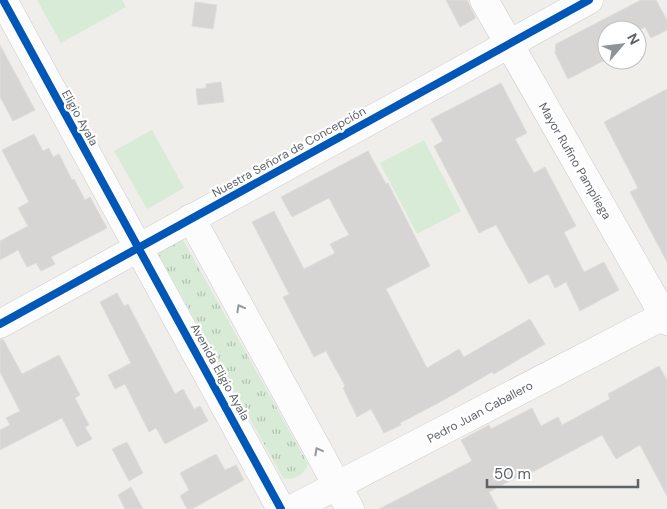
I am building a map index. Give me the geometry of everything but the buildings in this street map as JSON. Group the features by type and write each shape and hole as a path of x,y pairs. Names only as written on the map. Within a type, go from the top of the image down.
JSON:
{"street":[{"name":"Eligio Ayala","path":"3,0 138,247"},
{"name":"Mayor Rufino Pampliega","path":"484,0 666,317"},
{"name":"Nuestra Señora de Concepción","path":"0,324 589,0"},
{"path":"191,218 344,498"},
{"name":"Avenida Eligio Ayala","path":"138,247 282,509"},
{"name":"Pedro Juan Caballero","path":"292,509 344,498 666,317"}],"green space":[{"path":"37,0 122,0 126,7 61,43"},
{"path":"152,130 184,188 147,209 114,151"},
{"path":"424,140 461,211 417,234 380,163"},
{"path":"182,238 308,464 304,471 295,478 283,478 157,252"}],"cycle path":[{"path":"3,0 281,509"},
{"path":"0,324 589,0"}]}
